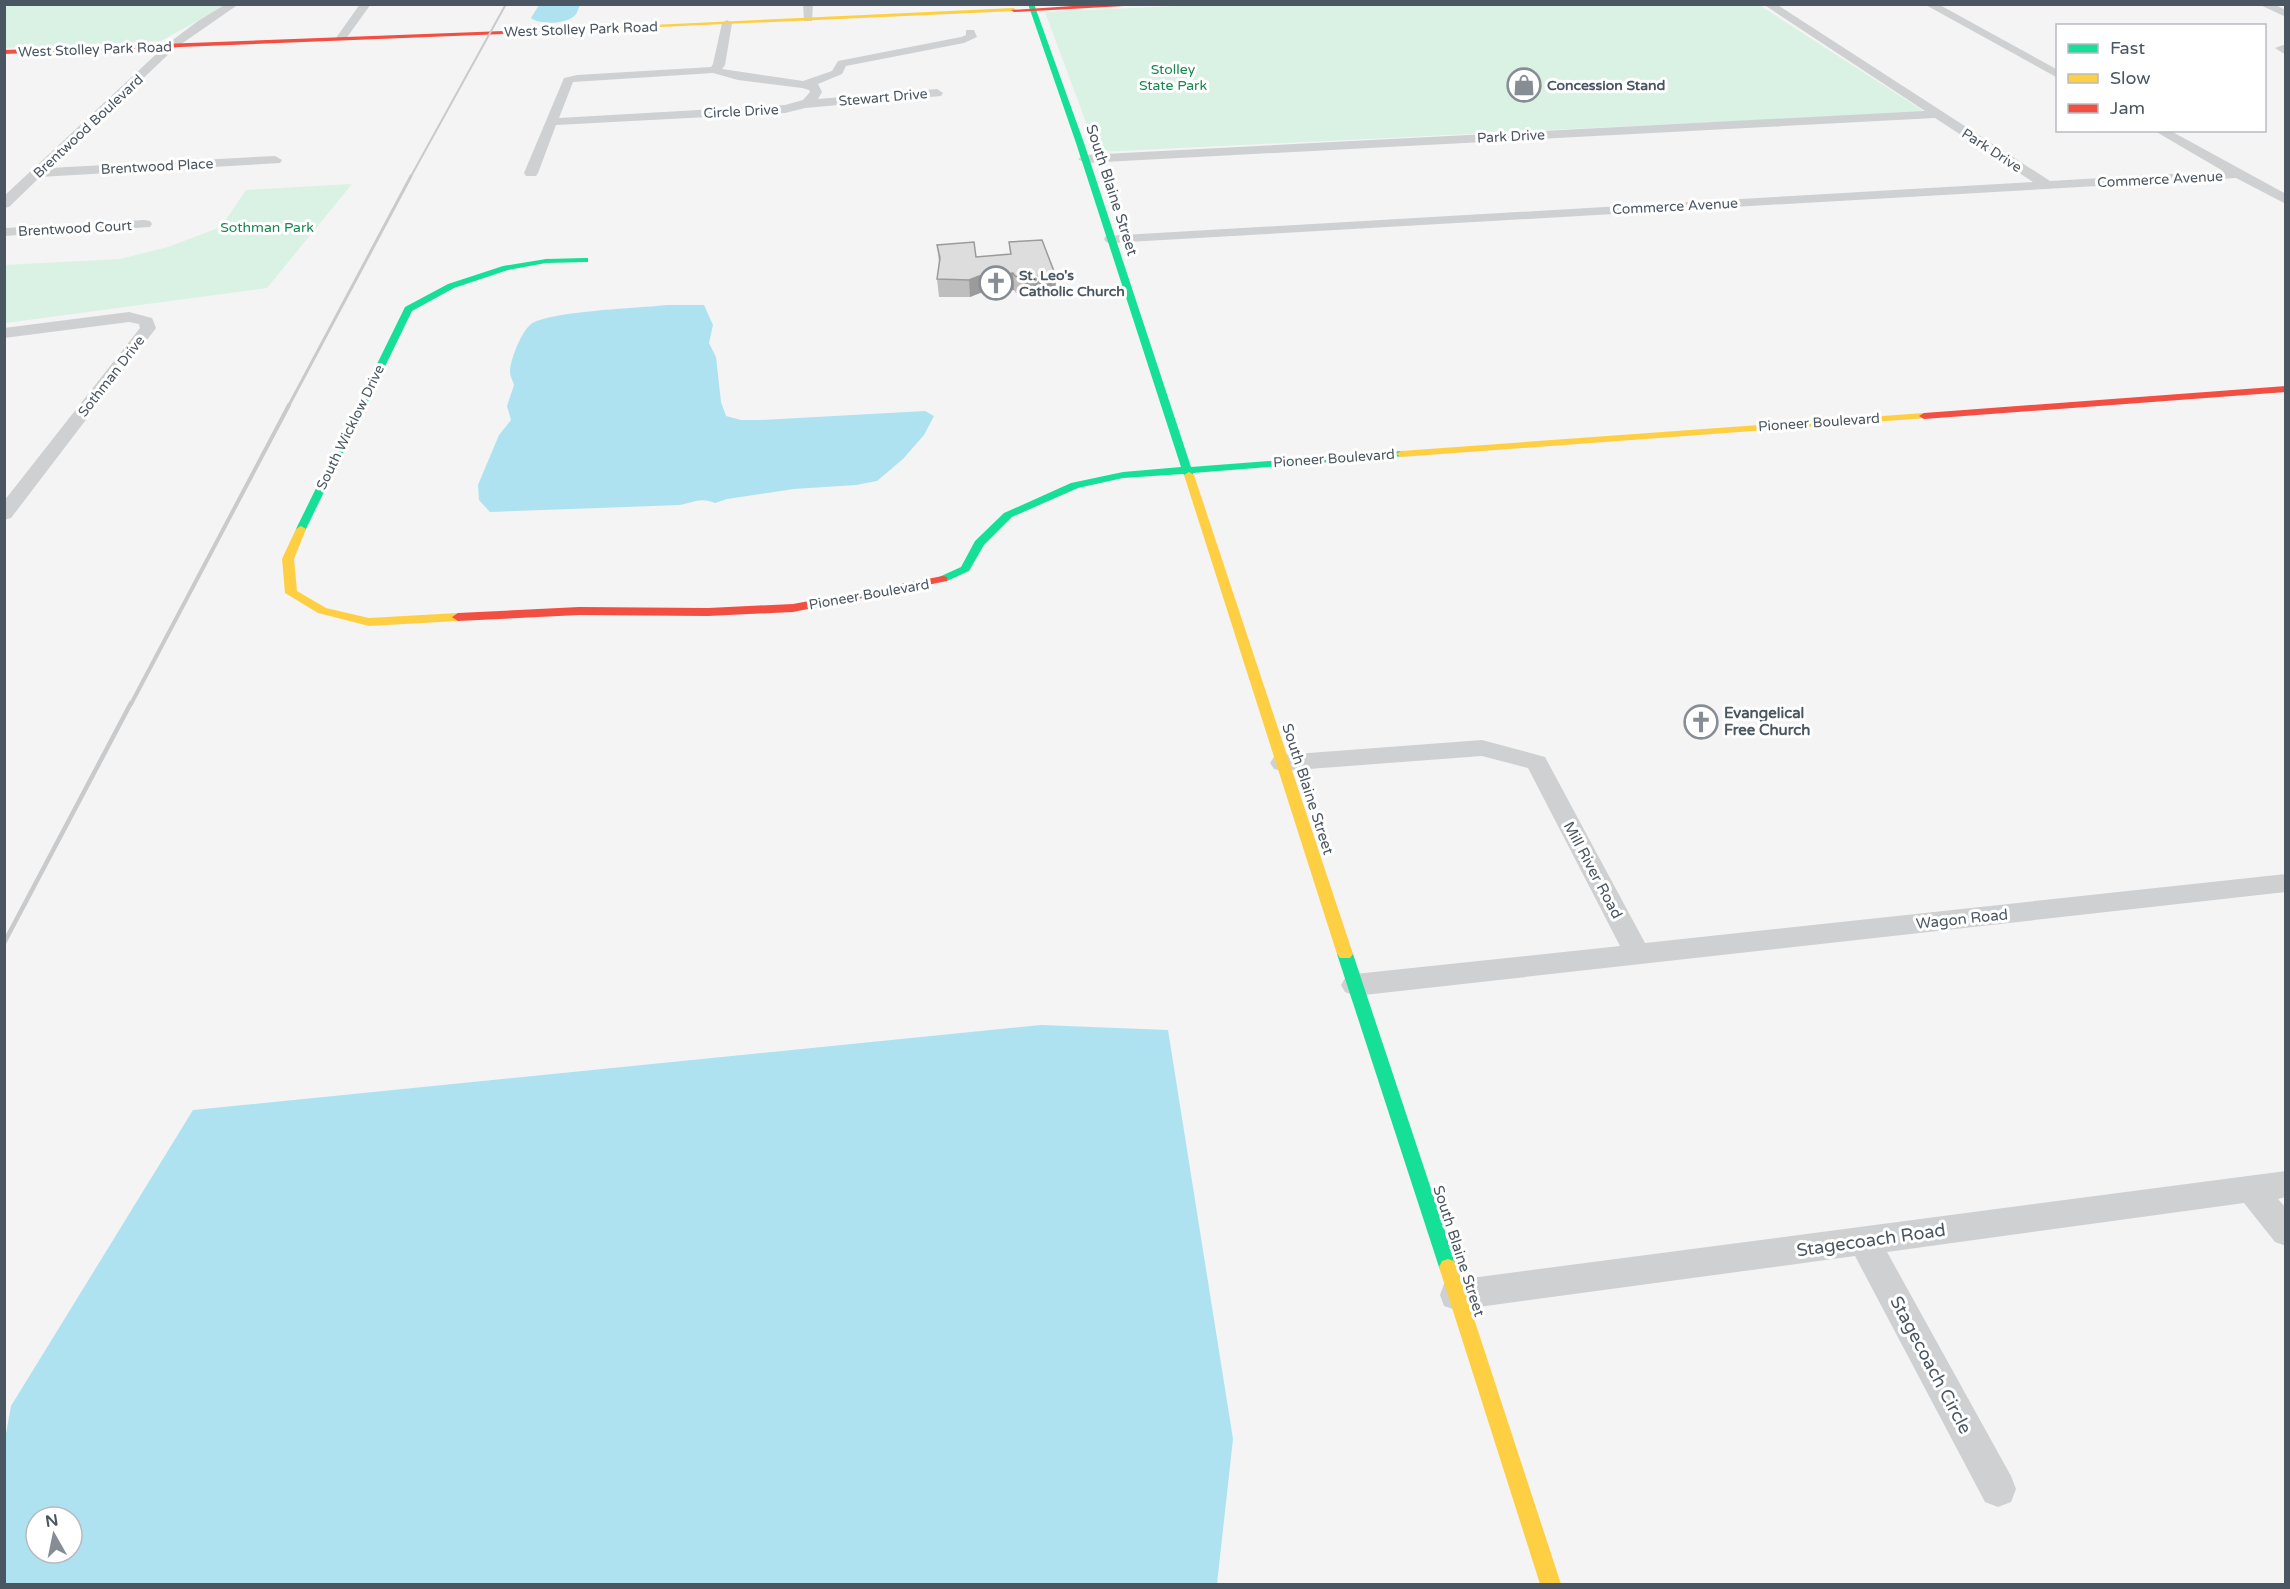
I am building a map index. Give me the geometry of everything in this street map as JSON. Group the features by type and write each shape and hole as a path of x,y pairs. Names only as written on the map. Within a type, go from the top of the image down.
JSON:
{"street":[{"name":"Brentwood Boulevard","path":"5,203 170,47 202,23 234,4"},
{"path":"341,38 366,4"},
{"path":"808,4 808,19"},
{"name":"West Stolley Park Road","path":"4,52 170,47 1032,7 1156,4"},
{"name":"Park Drive","path":"1768,4 2047,185"},
{"path":"1929,4 2056,74"},
{"path":"2263,4 2286,14"},
{"name":"South Blaine Street","path":"1032,7 1085,159 1551,1584"},
{"path":"714,70 719,65 727,22"},
{"path":"804,85 838,72 838,67 842,63 964,40 972,38 970,33"},
{"name":"Circle Drive","path":"531,173 568,80 714,70 729,76 787,81 804,85"},
{"path":"804,85 814,87 816,92 814,98 805,104"},
{"name":"Stewart Drive","path":"805,104 937,93"},
{"name":"Circle Drive","path":"552,122 785,109 805,104"},
{"name":"Park Drive","path":"1085,159 1937,114"},
{"path":"2163,132 2286,200"},
{"name":"Brentwood Place","path":"38,173 275,160"},
{"name":"Commerce Avenue","path":"1111,239 2239,174"},
{"name":"Brentwood Court","path":"4,232 145,225"},
{"name":"South Wicklow Drive","path":"421,619 369,622 322,611 291,594 288,559 314,499 408,309 451,286 506,268 546,261 585,260"},
{"name":"Sothman Drive","path":"4,333 129,317 146,321 148,328 4,514"},
{"name":"Pioneer Boulevard","path":"421,619 579,610 708,612 793,608 887,592 941,580 965,569 979,543 1008,515 1039,499 1075,485 1123,475 2286,389"},
{"name":"Mill River Road","path":"1282,763 1482,748 1537,763 1638,954"},
{"name":"Wagon Road","path":"1638,954 2286,883"},
{"path":"1355,985 1638,954"},
{"name":"Stagecoach Road","path":"1456,1295 2286,1184"},
{"path":"2251,1189 2286,1232"},
{"name":"Stagecoach Circle","path":"1864,1241 1998,1489"}],"green space":[{"name":"Stolley State Park","path":"1219,4 1759,5 1925,112 1097,152 1045,12"},
{"path":"4,5 226,5 161,41 5,48"},
{"name":"Sothman Park","path":"352,184 267,288 5,323 5,265 120,259 168,247 221,227 246,190"}],"water":[{"path":"539,5 580,5 573,17 552,23 540,22 531,18"},
{"path":"667,305 704,305 713,325 709,343 716,357 721,402 726,416 741,420 760,420 925,411 934,416 924,435 903,459 877,481 856,485 794,489 727,499 715,503 701,500 680,505 490,512 479,500 478,485 499,435 511,420 507,406 514,385 510,367 523,334 530,325 539,320 573,313"},
{"path":"1041,1025 1168,1030 1233,1439 1217,1584 5,1584 4,1444 11,1406 193,1110"}],"building":[{"path":"1042,240 1055,274 1024,278 1015,276 1013,273 979,276 969,280 937,279 940,258 937,245 974,242 976,257 1011,254 1009,242"}],"railway":[{"path":"410,178 506,4"},
{"path":"288,407 411,176"},
{"path":"131,704 289,405"},
{"path":"4,943 131,703"}],"traffic: fast":[{"path":"1031,4 1080,143 1189,475"},
{"path":"301,529 408,309 451,286 506,268 546,261 585,260"},
{"path":"943,579 965,569 979,543 1008,515 1075,485 1123,475 1401,454"},
{"path":"1345,954 1448,1267"}],"traffic: slow":[{"path":"527,31 1014,10"},
{"path":"1401,454 1924,416"},
{"path":"1189,475 1345,954"},
{"path":"301,529 288,559 291,593 322,611 369,622 458,617"},
{"path":"1448,1267 1551,1584"}],"traffic: jam":[{"path":"1014,10 1157,4"},
{"path":"4,52 527,31"},
{"path":"1924,416 2286,389"},
{"path":"458,617 579,611 708,612 793,608 943,579"}],"place":[{"name":"Concession Stand","path":"1524,85"},
{"name":"St. Leo's Catholic Church","path":"996,283"},
{"name":"Evangelical Free Church","path":"1701,722"}]}
